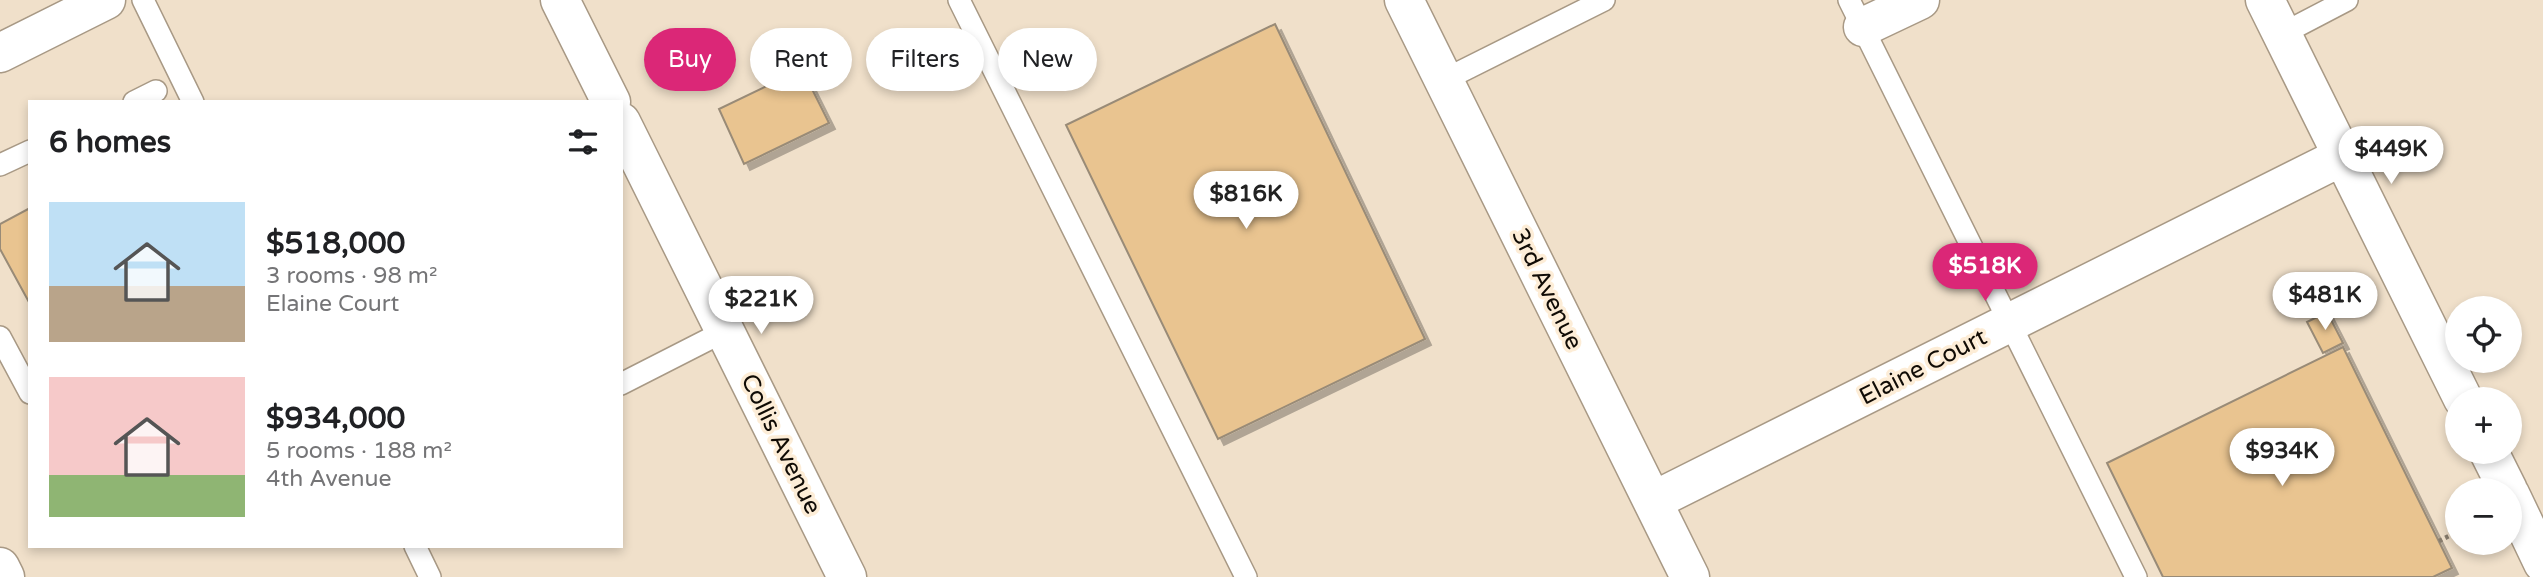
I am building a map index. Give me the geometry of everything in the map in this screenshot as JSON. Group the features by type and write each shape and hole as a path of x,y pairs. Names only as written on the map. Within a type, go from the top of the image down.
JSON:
{"street":[{"path":"0,53 106,0"},
{"path":"561,0 610,100"},
{"name":"3rd Avenue","path":"1404,0 1690,577"},
{"path":"1856,14 1920,0"},
{"path":"2265,0 2457,387"},
{"name":"Collis Avenue","path":"623,126 847,577"},
{"name":"Elaine Court","path":"1653,501 2343,156"},
{"path":"2522,519 2543,563"},
{"path":"0,567 5,577"}],"lane":[{"path":"143,0 192,100"},
{"path":"959,0 1245,577"},
{"path":"1444,80 1604,0"},
{"path":"2281,34 2347,0"},
{"path":"1856,14 2136,577"},
{"path":"138,100 156,91"},
{"path":"0,165 28,152"},
{"path":"623,383 725,331"},
{"path":"0,337 28,389"},
{"path":"416,548 430,577"}],"path":[{"path":"2439,541 2445,538"}],"building":[{"path":"1275,24 1425,339 1218,439 1066,125"},
{"path":"756,91 813,91 829,123 744,164 719,109"},
{"path":"28,209 28,300 0,249 0,224"},
{"path":"2327,312 2343,343 2323,353 2307,322"},
{"path":"2343,347 2452,568 2433,577 2163,577 2107,463"}]}
